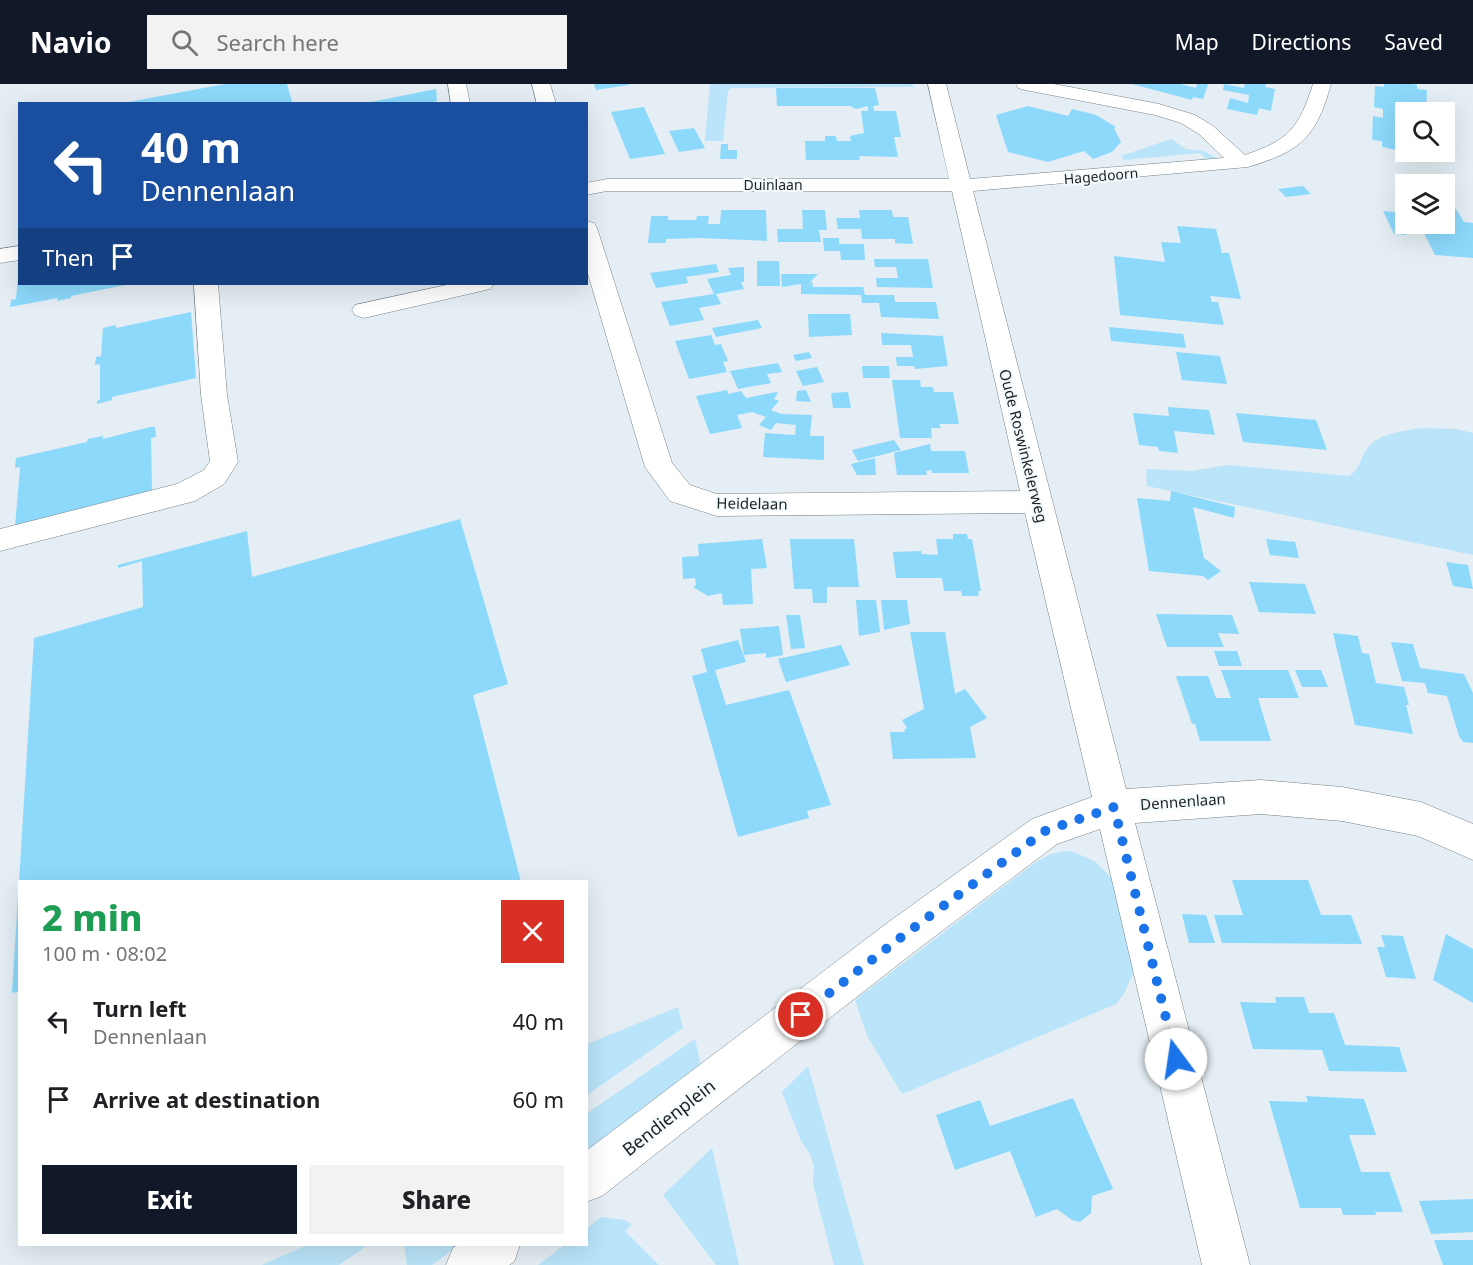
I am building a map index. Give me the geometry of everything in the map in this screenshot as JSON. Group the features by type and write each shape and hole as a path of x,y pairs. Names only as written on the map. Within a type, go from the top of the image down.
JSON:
{"street":[{"path":"458,84 461,102"},
{"path":"541,84 546,102"},
{"name":"Oude Roswinkelerweg","path":"937,84 1037,502 1226,1265"},
{"path":"1025,84 1159,110 1188,119 1206,130 1241,163"},
{"name":"Hagedoorn","path":"960,185 1003,184 1241,163 1269,154 1290,143 1314,113 1322,84"},
{"name":"Duinlaan","path":"588,189 607,185 960,185"},
{"name":"Heidelaan","path":"588,235 659,467 681,493 717,506 1037,502"},
{"path":"0,256 18,252"},
{"path":"0,540 185,493 214,477 224,462 214,395 207,285"},
{"path":"364,310 477,285"},
{"name":"Dennenlaan","path":"750,1055 904,935 1045,831 1114,807 1261,797 1342,804 1421,819 1473,842"},
{"name":"Bendienplein","path":"588,1178 750,1055"},
{"path":"470,1265 496,1246"}],"shaded area":[{"path":"710,84 913,84 913,87 731,88 728,90 723,141 705,141"},
{"path":"1171,139 1186,149 1204,151 1220,160 1208,162 1200,153 1124,160 1121,156"},
{"path":"1422,428 1456,429 1473,433 1473,555 1147,486 1146,469 1192,471 1228,465 1349,476 1356,469 1367,448 1375,441 1395,433"},
{"path":"1064,851 1074,852 1096,862 1113,880 1136,966 1124,994 1116,1004 902,1094 867,1036 855,1000 1036,862 1051,854"},
{"path":"678,1007 683,1028 588,1094 588,1044"},
{"path":"695,1039 701,1066 588,1150 588,1113"},
{"path":"808,1066 864,1265 834,1265 813,1184 814,1166 810,1154 801,1141 782,1092"},
{"path":"712,1148 739,1265 716,1265 663,1195"},
{"path":"601,1217 624,1220 632,1224 625,1231 659,1265 538,1265 563,1246 588,1246 588,1227"},
{"path":"305,1246 367,1246 339,1265 262,1265"},
{"path":"404,1246 458,1246 432,1265 407,1265"}],"building":[{"path":"225,84 287,84 292,102 129,102"},
{"path":"594,84 629,84 629,85 596,90"},
{"path":"1132,84 1180,84 1196,88 1197,84 1208,84 1203,99 1193,97 1192,100"},
{"path":"1224,84 1244,88 1245,84 1266,84 1265,87 1275,89 1271,111 1259,108 1257,115 1227,109 1230,98 1248,103 1249,95 1223,90"},
{"path":"1384,84 1412,84 1417,85 1417,89 1427,90 1426,102 1395,102 1395,150 1382,147 1382,141 1372,140 1373,116 1383,118 1383,109 1374,107 1375,86 1384,87"},
{"path":"776,88 875,88 879,105 873,106 874,111 896,111 901,137 894,137 898,157 859,156 860,160 806,160 805,141 825,141 825,136 836,136 837,141 851,141 850,136 864,133 861,111 868,111 868,106 856,109 850,106 777,106"},
{"path":"436,89 437,101 433,102 371,102"},
{"path":"1028,106 1068,116 1072,109 1096,115 1116,127 1114,128 1121,142 1112,152 1093,159 1084,151 1048,162 1008,152 996,115"},
{"path":"644,107 665,154 630,159 611,112"},
{"path":"694,128 705,148 679,152 669,131"},
{"path":"721,144 728,144 728,150 737,150 737,159 720,159"},
{"path":"1303,186 1311,194 1286,197 1278,189"},
{"path":"1456,209 1464,222 1473,223 1473,258 1435,255 1424,234 1455,234"},
{"path":"721,210 766,210 767,241 699,238 666,239 666,243 648,243 651,216 668,216 668,220 696,220 697,216 709,216 708,224 720,224"},
{"path":"802,210 825,210 827,230 819,230 821,242 778,242 777,229 803,229"},
{"path":"859,210 892,210 893,217 908,217 913,244 895,243 895,239 862,239 861,229 838,229 836,218 860,218"},
{"path":"1383,211 1395,212 1395,234 1406,235 1394,234"},
{"path":"1177,226 1216,229 1222,253 1229,253 1241,299 1210,296 1212,302 1218,302 1224,325 1120,315 1114,256 1165,262 1161,242 1181,243"},
{"path":"823,238 839,238 839,244 864,244 865,260 841,260 840,251 824,251"},
{"path":"874,259 928,259 933,288 877,287 876,278 898,278 896,267 875,267"},
{"path":"757,261 779,261 780,286 757,286"},
{"path":"716,264 719,272 686,277 688,283 656,288 650,273"},
{"path":"744,267 744,282 741,282 744,289 716,294 721,304 699,308 704,320 670,326 661,302 714,294 707,279 731,275 728,268"},
{"path":"781,274 818,274 804,288 812,281 813,287 863,287 865,295 894,295 895,302 936,302 939,319 881,317 879,303 862,303 861,295 801,294 801,284 782,287"},
{"path":"18,276 18,285 125,285 57,301 58,298 10,307 11,300 16,299"},
{"path":"191,312 196,378 112,397 112,400 97,404 100,400 100,364 95,365 96,357 101,356 103,328 116,325 116,328"},
{"path":"808,314 850,314 852,335 809,337"},
{"path":"758,320 762,328 716,337 712,328"},
{"path":"1109,327 1183,334 1186,348 1111,341"},
{"path":"881,333 943,336 948,366 915,369 914,366 897,366 896,357 913,357 911,345 882,345"},
{"path":"711,335 715,345 721,344 728,361 723,362 727,372 689,379 675,341"},
{"path":"809,352 812,358 796,361 793,355"},
{"path":"1176,352 1220,356 1227,384 1182,380"},
{"path":"778,363 782,372 767,374 771,383 738,389 730,371"},
{"path":"862,366 889,366 890,378 863,378"},
{"path":"817,367 824,382 803,386 796,371"},
{"path":"892,380 920,380 921,387 933,387 934,392 953,392 959,424 939,424 941,428 931,428 932,438 900,438"},
{"path":"727,390 728,394 741,391 746,398 776,392 778,393 774,399 779,401 771,410 781,414 812,415 810,436 824,436 824,460 763,457 765,433 795,435 796,425 776,423 771,430 759,425 766,417 752,412 737,415 742,428 710,434 696,396"},
{"path":"806,390 811,402 796,401 797,391"},
{"path":"848,392 851,408 833,408 831,393"},
{"path":"1168,407 1209,410 1215,435 1174,431 1178,453 1159,451 1158,447 1139,445 1133,413 1169,416"},
{"path":"1236,413 1316,420 1327,450 1243,442"},
{"path":"155,427 156,437 151,438 152,492 15,527 20,467 15,468 16,458 87,442 88,439 103,436 103,439"},
{"path":"894,440 901,450 858,461 852,450"},
{"path":"930,444 931,451 965,451 969,473 932,473 931,470 926,471 927,475 897,475 894,453"},
{"path":"875,458 876,475 857,475 851,464"},
{"path":"1171,491 1235,507 1234,518 1193,507 1204,558 1221,571 1208,580 1203,576 1149,571 1137,498 1170,501"},
{"path":"460,519 508,684 473,695 520,880 19,880 34,638 143,607 142,561 118,568 118,565 247,531 252,577"},
{"path":"953,534 967,534 968,539 972,539 981,591 978,591 979,596 962,596 961,591 944,591 942,578 896,578 893,552 921,551 922,554 938,555 936,539 953,539"},
{"path":"762,539 767,568 751,569 753,604 723,605 722,593 708,596 693,587 696,585 695,578 683,579 682,557 699,556 698,544"},
{"path":"790,539 854,539 859,587 827,587 827,603 813,603 812,589 794,589"},
{"path":"1266,539 1295,542 1299,558 1270,555"},
{"path":"1446,562 1468,565 1473,589 1453,586"},
{"path":"1249,582 1305,584 1316,614 1259,612"},
{"path":"856,600 876,600 880,632 859,636"},
{"path":"881,600 907,600 910,624 884,630"},
{"path":"1156,614 1232,615 1239,634 1218,633 1224,647 1167,647"},
{"path":"786,615 800,615 805,648 791,649"},
{"path":"779,626 783,655 766,658 766,653 744,655 740,629"},
{"path":"910,632 945,632 955,694 965,689 987,718 970,727 976,758 893,759 890,732 905,732 907,728 902,720 924,709"},
{"path":"1333,633 1358,636 1362,653 1369,654 1376,683 1404,687 1413,734 1355,725"},
{"path":"738,640 746,662 715,670 726,705 789,690 831,805 807,811 809,818 738,837 692,676 707,672 701,649"},
{"path":"1391,642 1413,644 1420,668 1464,674 1473,693 1473,743 1463,742 1459,736 1447,696 1428,693 1425,683 1402,681"},
{"path":"841,645 850,665 786,682 778,659"},
{"path":"1214,651 1237,651 1242,666 1219,666"},
{"path":"1221,670 1288,670 1299,698 1258,698 1271,741 1200,741 1176,676 1208,676 1216,698 1231,698"},
{"path":"1295,670 1321,670 1328,687 1302,687"},
{"path":"1232,880 1308,880 1321,915 1351,915 1362,944 1222,943 1214,915 1243,915"},
{"path":"18,897 18,992 12,993"},
{"path":"1182,914 1206,915 1215,943 1189,943"},
{"path":"1446,934 1473,949 1473,1003 1433,980"},
{"path":"1381,935 1403,936 1416,979 1386,977 1377,947 1385,947"},
{"path":"1275,997 1304,997 1309,1013 1334,1013 1345,1045 1399,1047 1407,1072 1329,1071 1322,1050 1253,1049 1240,1002 1276,1003"},
{"path":"1306,1096 1364,1099 1376,1135 1349,1135 1361,1172 1389,1172 1403,1212 1343,1215 1341,1208 1300,1208 1269,1101 1308,1102"},
{"path":"1073,1098 1113,1189 1092,1196 1091,1213 1080,1222 1072,1220 1057,1209 1036,1217 1010,1151 955,1170 936,1115 980,1100 990,1126"},
{"path":"1473,1199 1473,1232 1431,1234 1419,1201"},
{"path":"1434,1240 1473,1240 1473,1265 1443,1265"}],"route":[{"path":"801,1015 904,935 1045,831 1114,807 1176,1059"}]}
